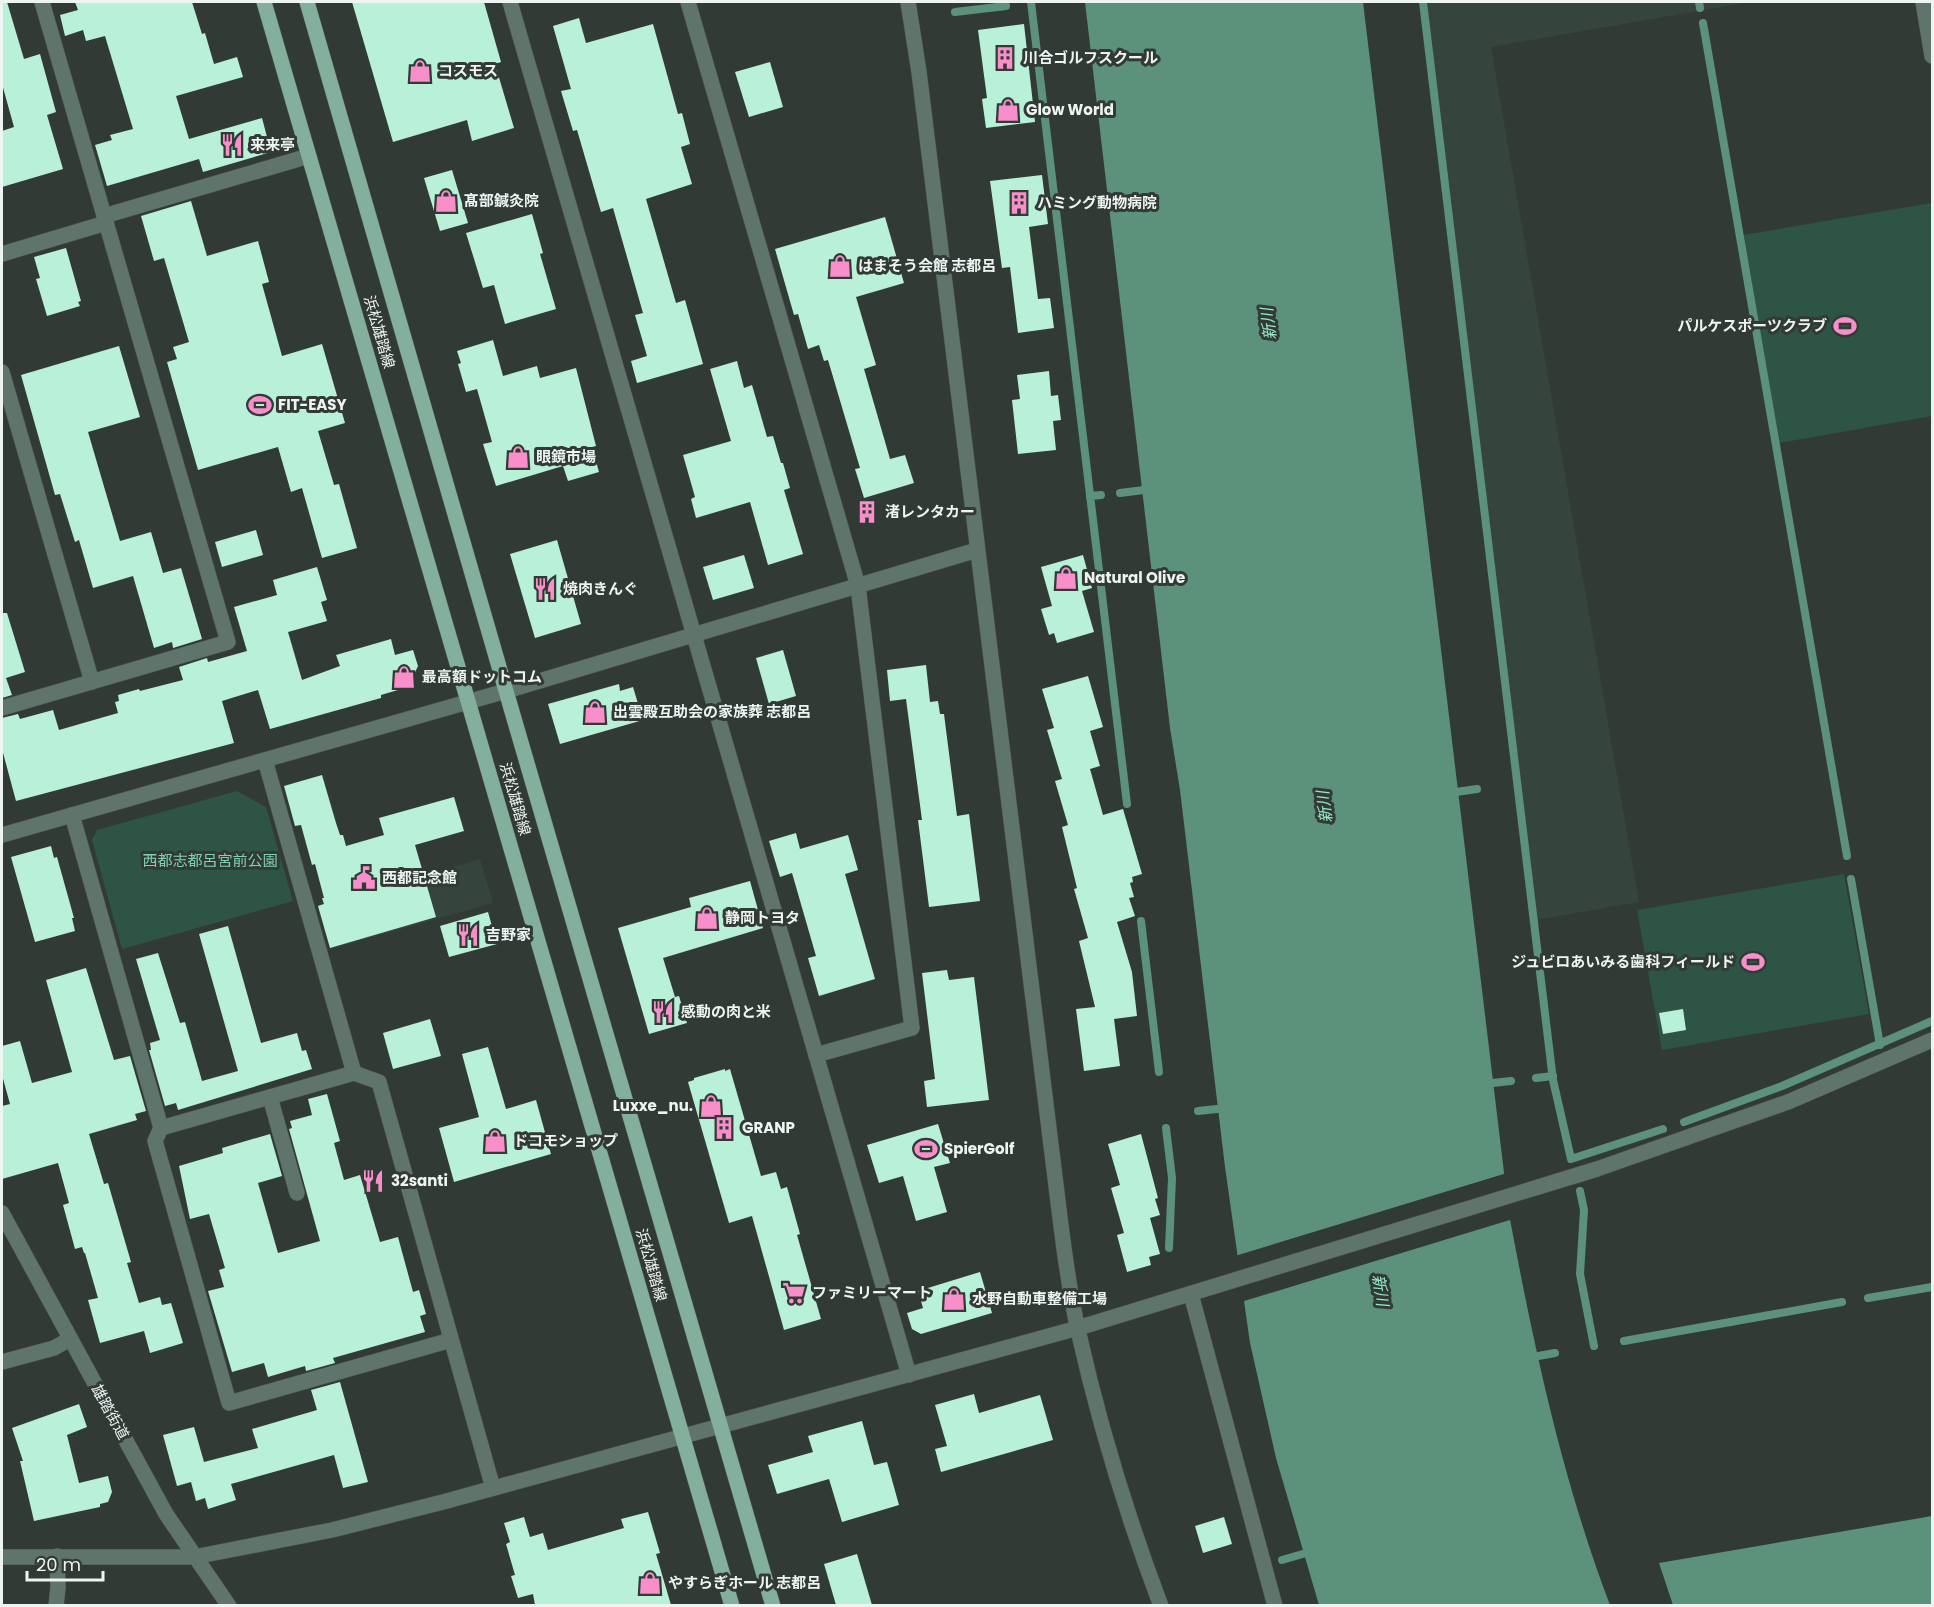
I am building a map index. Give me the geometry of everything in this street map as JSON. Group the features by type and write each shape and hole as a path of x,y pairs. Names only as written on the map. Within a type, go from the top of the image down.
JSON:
{"main road":[{"name":"浜松雄踏線","path":"264,2 732,1605"},
{"name":"浜松雄踏線","path":"307,2 773,1605"}],"street":[{"path":"2,708 228,642 42,2"},
{"path":"510,2 909,1375"},
{"path":"688,2 858,586 912,1028 816,1055"},
{"path":"908,2 1059,1206 1078,1328 1118,1480 1161,1605"},
{"path":"1923,2 1932,56"},
{"path":"2,254 105,219 309,156"},
{"path":"2,372 92,682"},
{"path":"2,834 506,691 977,550"},
{"path":"265,760 354,1074"},
{"path":"72,815 161,1128 155,1142 229,1403 451,1340"},
{"path":"2,1557 195,1557 332,1530 493,1488 1078,1328 1529,1190 1745,1119 1831,1085 1932,1040"},
{"path":"161,1128 354,1074 379,1083 493,1488"},
{"path":"270,1097 297,1193"},
{"name":"雄踏街道","path":"2,1213 6,1232 70,1339 166,1514 229,1605"},
{"path":"1191,1294 1275,1605"},
{"path":"2,1362 54,1348 70,1339"},
{"path":"56,1605 57,1556"}],"shaded area":[{"path":"1425,2 1750,2 1491,47 1639,902 1536,920"},
{"path":"480,859 493,903 330,949 317,905"}],"green space":[{"name":"パルケスポーツクラブ","path":"1932,203 1932,416 1779,443 1743,235"},
{"name":"西都志都呂宮前公園","path":"237,791 266,807 293,901 122,949 92,840 97,830"},
{"name":"ジュビロあいみる歯科フィールド","path":"1844,874 1869,1014 1662,1050 1637,910"}],"water":[{"name":"新川","path":"1085,2 1363,2 1509,1214 1551,1412 1577,1509 1610,1605 1319,1605 1276,1458 1250,1343 1225,1167 1180,790 1170,728"},
{"path":"1932,1516 1932,1605 1673,1605 1659,1563"}],"pier":[{"path":"1507,1173 1513,1219 1241,1302 1235,1256"}],"building":[{"path":"2,2 7,2 24,59 40,54 56,112 47,115 63,169 2,187 2,131 14,127 2,84"},
{"path":"75,2 192,2 202,34 205,33 214,64 237,57 243,77 176,96 189,139 262,118 271,152 203,172 199,159 107,186 95,145 112,140 110,135 133,129 105,36 86,41 83,30 65,36 60,15 78,10"},
{"name":"コスモス","path":"352,2 484,2 501,62 495,64 514,128 472,141 467,120 393,142"},
{"path":"579,18 586,43 653,24 678,114 682,113 690,144 681,147 692,184 646,199 676,303 685,300 703,364 637,383 631,361 647,356 635,315 643,313 613,208 601,212 577,130 573,131 561,91 571,89 553,26"},
{"name":"川合ゴルフスクール","path":"1024,24 1035,122 986,128 982,99 987,98 978,30"},
{"path":"770,62 783,107 749,117 735,72"},
{"path":"452,170 468,223 440,231 424,178"},
{"path":"1042,175 1048,224 1029,227 1038,299 1050,298 1054,328 1018,333 1010,267 1002,268 990,181"},
{"path":"191,201 207,256 258,241 269,282 262,284 282,356 322,344 345,423 318,431 334,485 339,484 357,548 322,558 302,488 291,492 278,447 198,470 167,362 177,359 173,347 189,342 164,258 154,261 141,216"},
{"path":"532,214 543,253 540,254 556,309 505,324 494,285 483,288 466,233"},
{"path":"885,217 904,283 856,297 876,365 864,369 890,459 905,455 914,483 864,498 855,469 860,468 828,360 824,361 819,345 808,349 798,314 794,315 775,249"},
{"path":"66,248 81,301 78,302 80,306 47,316 36,279 40,278 34,257"},
{"path":"493,340 503,376 537,366 540,378 576,368 596,446 592,447 599,472 568,481 563,466 496,486 483,444 492,442 477,389 466,392 458,364 461,363 457,351"},
{"path":"119,346 140,417 88,432 120,541 151,532 163,573 181,568 202,639 173,648 172,642 154,648 133,576 93,588 79,540 75,542 60,494 55,495 21,375"},
{"path":"737,361 744,388 752,385 767,437 773,436 781,463 783,463 790,488 784,490 803,554 768,565 750,502 696,518 691,499 695,497 683,455 731,441 710,369"},
{"path":"1049,371 1051,396 1058,395 1061,420 1053,421 1056,450 1018,454 1012,400 1020,399 1017,375"},
{"path":"256,530 263,555 222,567 215,542"},
{"name":"焼肉きんぐ","path":"557,540 581,624 535,638 510,554"},
{"path":"744,555 754,588 713,600 703,567"},
{"path":"1083,555 1092,588 1082,591 1094,632 1057,643 1054,633 1049,635 1041,609 1052,606 1041,567"},
{"path":"317,567 327,600 321,602 327,621 288,632 302,680 340,666 336,655 391,639 395,655 413,650 418,666 408,687 381,695 381,698 270,729 258,690 222,701 234,743 16,801 2,749 2,718 18,714 20,719 53,710 59,730 118,713 115,702 119,701 118,695 183,680 179,667 207,658 208,662 247,651 234,607 277,595 273,580"},
{"path":"2,613 7,613 25,672 6,678 12,695 2,698"},
{"path":"783,650 796,696 769,704 756,658"},
{"path":"926,665 930,702 938,701 940,714 944,714 957,816 969,814 980,901 929,907 918,820 922,820 906,699 890,701 887,670"},
{"path":"1088,676 1103,727 1090,731 1100,766 1090,769 1103,815 1123,809 1142,874 1132,877 1133,882 1130,883 1134,897 1129,898 1135,916 1117,922 1132,972 1137,1016 1114,1019 1120,1066 1084,1071 1076,1009 1095,1007 1079,941 1088,938 1074,889 1077,888 1062,827 1068,825 1055,781 1062,779 1047,730 1054,728 1042,689"},
{"name":"出雲殿互助会の家族葬 志都呂","path":"619,684 620,691 633,687 643,720 560,744 548,704"},
{"path":"322,775 340,835 343,835 346,846 384,835 379,818 454,797 464,831 415,845 436,917 330,948 318,906 324,904 322,898 324,898 315,864 312,865 301,825 295,826 284,786"},
{"path":"796,833 800,849 848,835 858,870 845,874 875,979 819,996 808,958 816,956 792,873 780,877 769,841"},
{"path":"51,846 54,858 57,857 74,918 72,918 75,931 35,942 11,857"},
{"name":"静岡トヨタ","path":"750,881 763,928 663,958 675,997 679,996 687,1023 649,1034 618,928 691,907 689,898"},
{"name":"吉野家","path":"488,912 497,944 449,957 440,926"},
{"path":"228,926 261,1043 297,1033 302,1051 306,1050 312,1069 178,1110 176,1103 165,1106 149,1050 151,1050 150,1043 160,1040 136,959 158,953 180,1023 185,1022 202,1081 238,1071 199,934"},
{"path":"86,968 114,1060 130,1056 146,1111 135,1114 137,1120 89,1134 104,1184 108,1183 131,1262 127,1263 139,1303 160,1297 162,1305 171,1303 183,1343 150,1353 144,1331 100,1343 88,1300 98,1298 85,1253 82,1247 75,1249 63,1205 69,1203 58,1163 2,1179 2,1106 10,1104 2,1075 2,1046 20,1041 32,1083 72,1072 46,980"},
{"path":"947,970 949,980 974,977 989,1100 927,1107 924,1081 935,1079 922,973"},
{"path":"1683,1009 1686,1030 1663,1034 1659,1013"},
{"path":"430,1019 441,1056 393,1069 383,1033"},
{"name":"ドコモショップ","path":"488,1047 506,1109 536,1100 551,1154 454,1182 439,1128 479,1117 462,1054"},
{"path":"725,1069 725,1071 730,1069 761,1176 776,1172 781,1189 787,1187 800,1234 797,1235 821,1319 784,1330 752,1216 729,1223 688,1082"},
{"path":"327,1094 340,1141 334,1143 344,1180 360,1175 380,1242 398,1237 413,1292 419,1290 426,1314 420,1316 425,1332 333,1358 335,1363 306,1371 305,1366 268,1377 264,1363 232,1372 208,1291 224,1287 219,1270 225,1268 209,1214 190,1219 179,1166 223,1153 222,1148 270,1134 282,1176 258,1183 278,1253 320,1241 289,1129 292,1128 290,1121 312,1115 308,1099"},
{"path":"938,1124 950,1163 934,1167 947,1212 916,1221 903,1176 879,1183 867,1145"},
{"path":"1141,1134 1158,1198 1155,1199 1160,1215 1150,1218 1160,1254 1149,1257 1151,1265 1127,1272 1117,1235 1124,1233 1111,1188 1120,1185 1108,1144"},
{"name":"水野自動車整備工場","path":"980,1272 992,1313 921,1334 912,1329 907,1313 923,1308 918,1291"},
{"path":"340,1382 368,1482 343,1488 334,1455 231,1484 236,1500 208,1509 205,1498 196,1501 191,1482 177,1486 163,1435 194,1427 204,1462 258,1448 252,1429 317,1410 311,1390"},
{"path":"974,1394 979,1413 1040,1395 1053,1440 941,1472 935,1449 947,1446 935,1405"},
{"path":"79,1404 87,1427 67,1435 79,1483 108,1476 112,1492 108,1502 100,1504 100,1507 34,1521 20,1461 23,1461 12,1428"},
{"path":"862,1421 874,1465 887,1462 899,1505 842,1522 829,1479 777,1494 768,1465 813,1452 808,1436"},
{"path":"648,1512 660,1553 656,1554 671,1605 535,1605 533,1594 518,1598 511,1576 515,1575 506,1544 510,1542 504,1523 524,1517 530,1537 543,1533 548,1550 624,1528 621,1519"},
{"path":"1224,1517 1232,1544 1203,1553 1195,1526"},
{"path":"857,1554 872,1605 836,1605 824,1564"}],"waterway":[{"path":"955,12 1006,6 1005,2"},
{"path":"1031,2 1127,804"},
{"path":"1423,2 1553,1080 1571,1159 1663,1129"},
{"path":"1699,2 1700,8"},
{"path":"1703,23 1847,856"},
{"path":"1120,493 1152,489"},
{"path":"1090,496 1101,495"},
{"path":"1449,793 1477,789"},
{"path":"1851,879 1880,1045"},
{"path":"1141,921 1159,1072"},
{"path":"1684,1122 1782,1086 1932,1021"},
{"path":"1536,1078 1553,1076"},
{"path":"1483,1084 1511,1081"},
{"path":"1198,1111 1226,1108"},
{"path":"1166,1128 1172,1178 1169,1248"},
{"path":"1580,1191 1584,1210 1580,1274 1594,1346"},
{"path":"1868,1298 1932,1287"},
{"path":"1624,1341 1842,1302"},
{"path":"1527,1358 1555,1353"},
{"path":"1282,1560 1313,1551"}],"place":[{"name":"川合ゴルフスクール","path":"1005,58"},
{"name":"コスモス","path":"420,71"},
{"name":"Glow World","path":"1008,110"},
{"name":"来来亭","path":"232,145"},
{"name":"髙部鍼灸院","path":"446,201"},
{"name":"ハミング動物病院","path":"1019,203"},
{"name":"はまそう会館 志都呂","path":"840,266"},
{"name":"パルケスポーツクラブ","path":"1845,326"},
{"name":"FIT-EASY","path":"260,405"},
{"name":"眼鏡市場","path":"518,457"},
{"name":"渚レンタカー","path":"867,512"},
{"name":"Natural Olive","path":"1066,578"},
{"name":"焼肉きんぐ","path":"545,589"},
{"name":"最高額ドットコム","path":"404,677"},
{"name":"出雲殿互助会の家族葬 志都呂","path":"595,712"},
{"name":"西都記念館","path":"364,878"},
{"name":"静岡トヨタ","path":"707,918"},
{"name":"吉野家","path":"468,935"},
{"name":"ジュビロあいみる歯科フィールド","path":"1753,962"},
{"name":"感動の肉と米","path":"663,1012"},
{"name":"Luxxe_nu.","path":"711,1106"},
{"name":"GRANP","path":"724,1128"},
{"name":"ドコモショップ","path":"495,1141"},
{"name":"SpierGolf","path":"926,1149"},
{"name":"32santi","path":"373,1181"},
{"name":"ファミリーマート","path":"794,1293"},
{"name":"水野自動車整備工場","path":"954,1299"},
{"name":"やすらぎホール 志都呂","path":"650,1583"}]}
